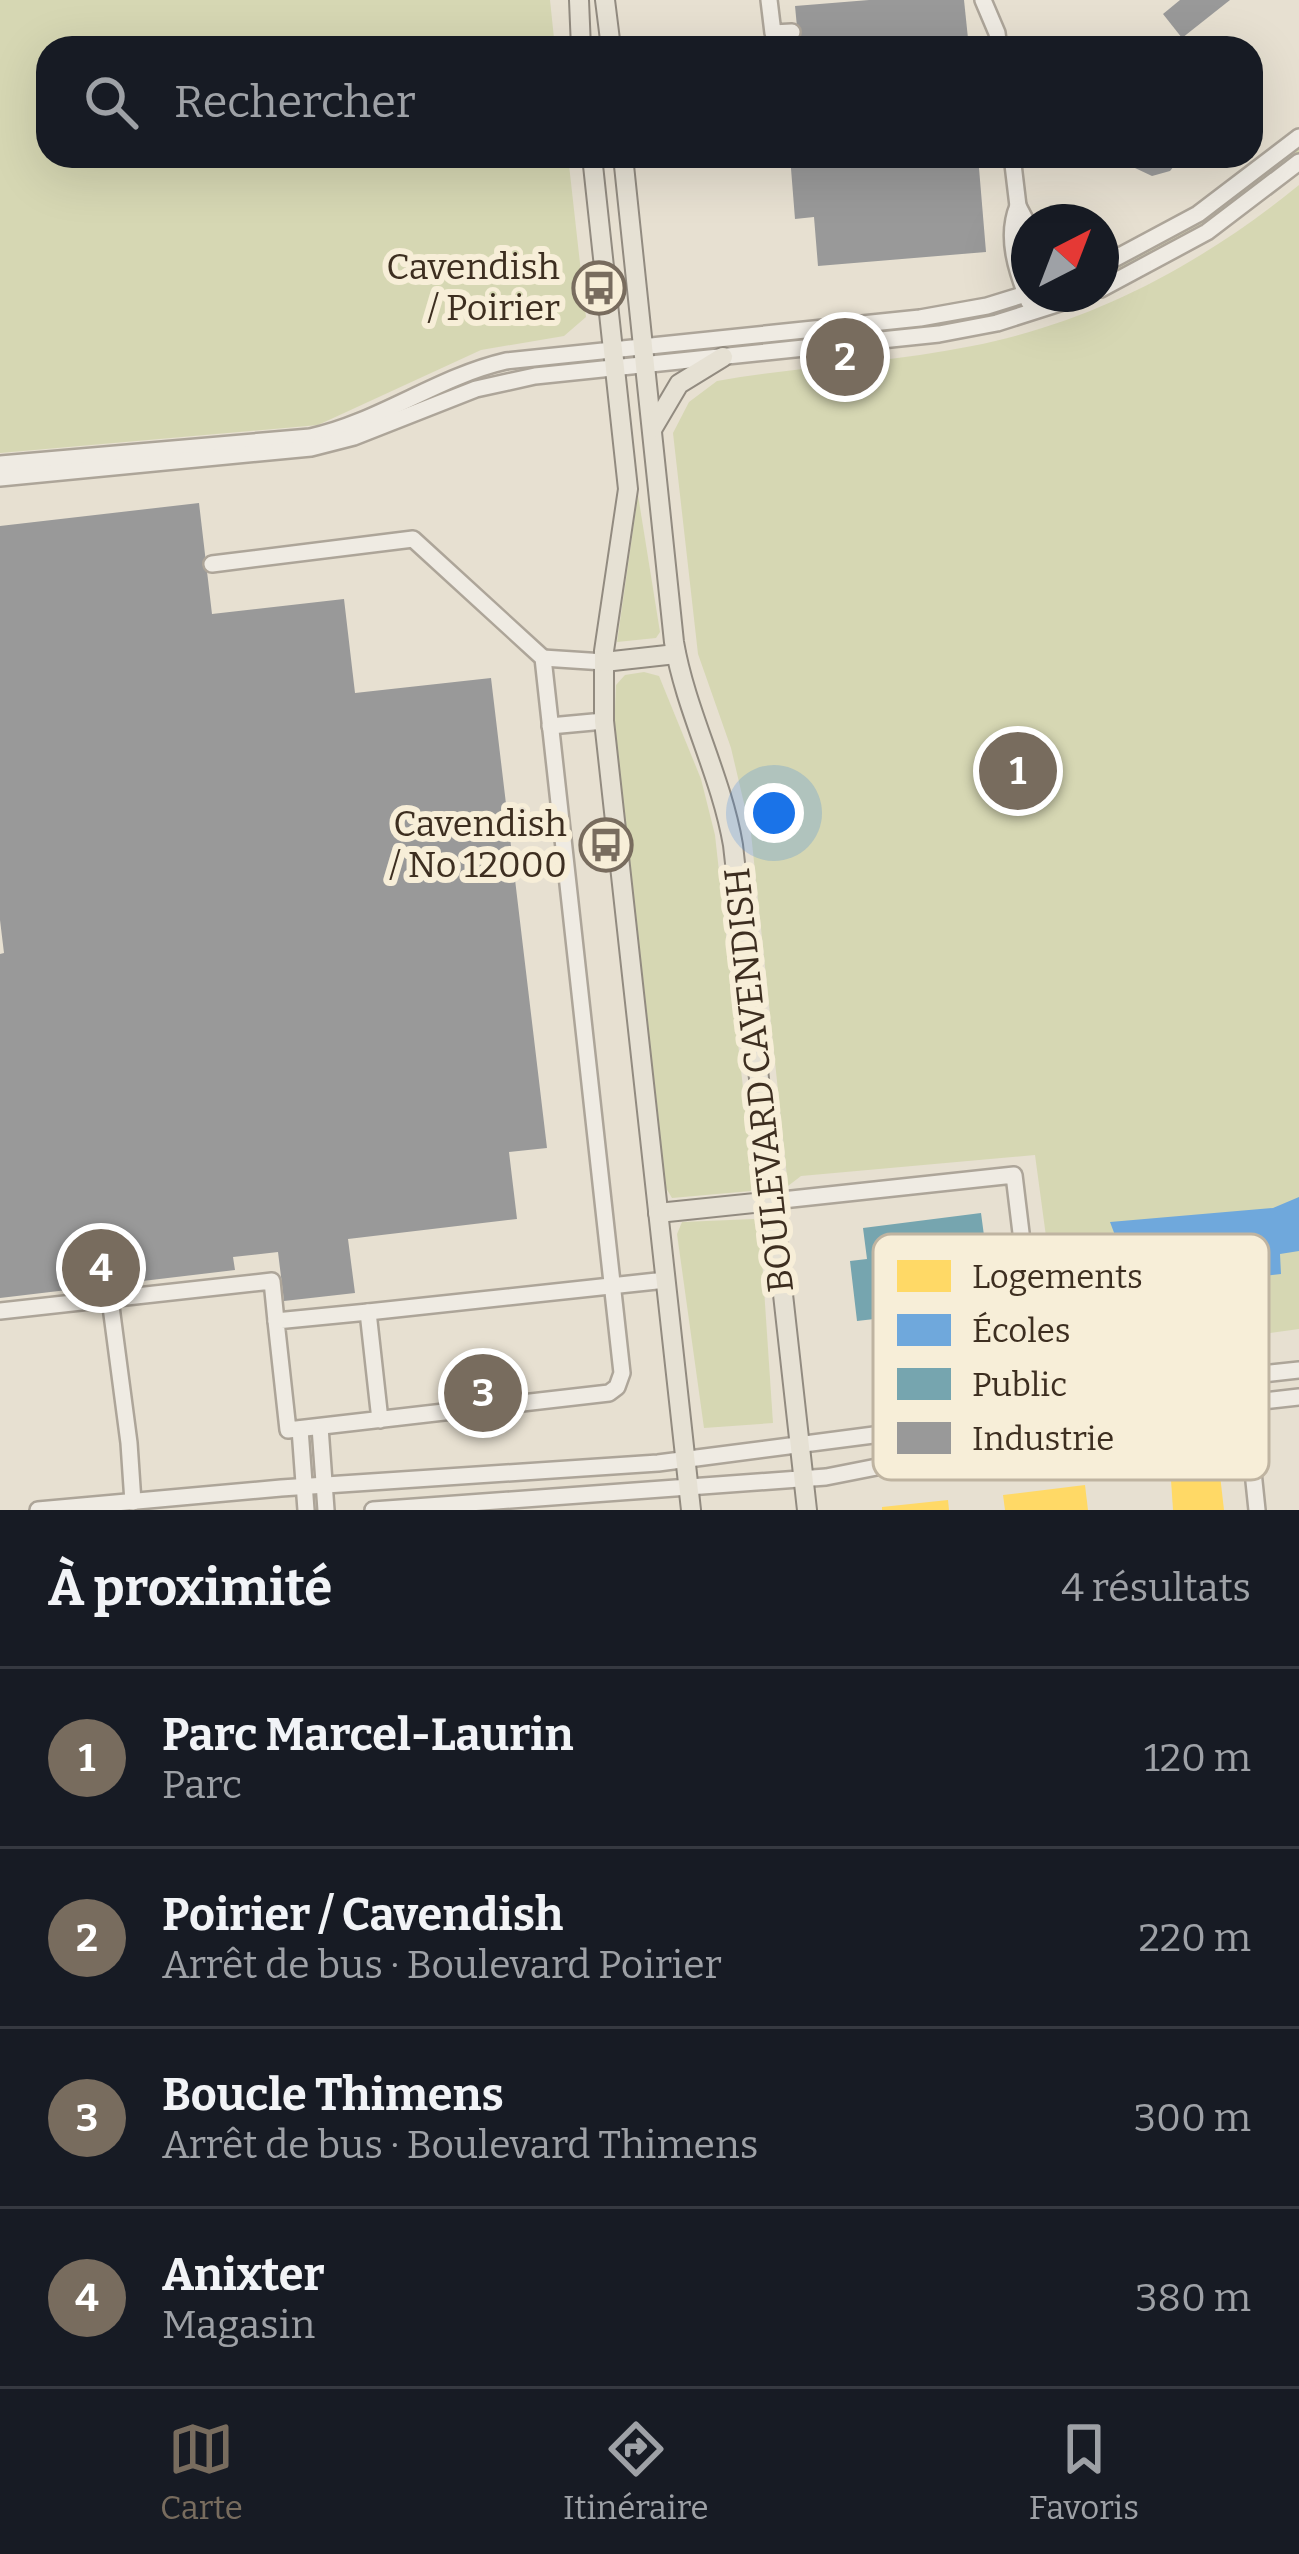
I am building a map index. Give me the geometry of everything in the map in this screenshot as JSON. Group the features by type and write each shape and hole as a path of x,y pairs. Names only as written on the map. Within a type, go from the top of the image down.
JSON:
{"main road":[{"path":"579,0 581,36"},
{"path":"605,0 610,36"},
{"path":"593,168 627,497 604,662 604,721 690,1500"},
{"name":"BOULEVARD CAVENDISH","path":"623,168 676,653 730,826 807,1510"},
{"path":"652,430 679,384 723,357"},
{"path":"604,662 676,653"},
{"path":"658,1214 773,1201"}],"street":[{"path":"769,0 772,33 792,32"},
{"path":"983,0 998,36"},
{"path":"1263,164 1299,137"},
{"path":"1119,279 1207,232 1299,162"},
{"path":"1013,168 1018,204"},
{"path":"1119,256 1198,214 1258,168"},
{"path":"0,464 310,436 492,364 644,354 920,318 1011,299"},
{"path":"644,354 723,357 914,337 1034,313"},
{"path":"0,478 311,448 355,437 476,389 616,357"},
{"path":"212,564 413,538 543,658 604,662"},
{"path":"0,1311 272,1281 288,1430 609,1394 617,1387 622,1373 543,658"},
{"path":"550,726 604,721"},
{"path":"773,1201 1014,1175 1021,1234"},
{"path":"276,1321 666,1280"},
{"path":"110,1299 133,1502"},
{"path":"368,1312 380,1420"},
{"path":"1269,1373 1299,1370"},
{"path":"1269,1400 1299,1397"},
{"path":"320,1427 326,1510"},
{"path":"300,1429 306,1510"},
{"path":"38,1510 685,1458 873,1435"},
{"path":"373,1510 690,1500 873,1468"},
{"path":"1254,1480 1257,1510"}],"green space":[{"path":"0,0 550,0 554,36 36,36 36,168 569,168 586,317 564,336 481,350 318,425 0,453"},
{"path":"1299,145 1299,156 1191,236 1119,274 1119,260"},
{"path":"1299,185 1299,1329 1269,1333 1269,1234 1046,1234 1035,1155 801,1176 788,1186 751,833 731,748 698,654 673,433 689,402 717,381 909,357 1017,335 1086,312 1119,312 1119,298 1225,240"},
{"path":"993,309 995,318 956,326 681,356 679,346"},
{"path":"638,495 660,632 656,638 617,642"},
{"path":"625,675 659,676 701,779 715,835 751,1191 672,1198 663,1183 614,732 616,685"},
{"path":"754,1219 760,1229 773,1423 704,1428 677,1234 682,1222"}],"building: Logements":[{"path":"1171,1480 1221,1480 1224,1510 1173,1510"},
{"path":"1085,1485 1088,1510 1005,1510 1003,1495"},
{"path":"948,1500 949,1510 882,1510 882,1507"}],"building: Écoles":[{"path":"1299,1197 1299,1251 1280,1254 1281,1274 1269,1275 1269,1234 1115,1234 1110,1222 1273,1208"}],"building: Public":[{"path":"981,1213 984,1234 873,1234 873,1319 857,1321 850,1261 867,1259 863,1228"}],"building: Industrie":[{"path":"964,0 968,36 798,36 795,6"},
{"path":"1180,0 1230,0 1185,36 1163,14"},
{"path":"791,168 979,168 986,252 818,266 814,217 795,219"},
{"path":"1135,168 1172,168 1170,171 1152,176"},
{"path":"199,503 212,614 344,599 355,693 491,678 547,1148 509,1152 517,1219 348,1239 355,1293 284,1301 278,1252 233,1257 235,1270 0,1298 0,954 4,953 0,920 0,526"}],"place":[{"name":"Cavendish / Poirier","path":"599,288"},
{"name":"Poirier / Cavendish","path":"845,357"},
{"name":"Parc Marcel-Laurin","path":"1018,771"},
{"name":"Cavendish / No 12000","path":"606,845"},
{"name":"Anixter","path":"101,1268"},
{"name":"Boucle Thimens","path":"483,1393"}]}
